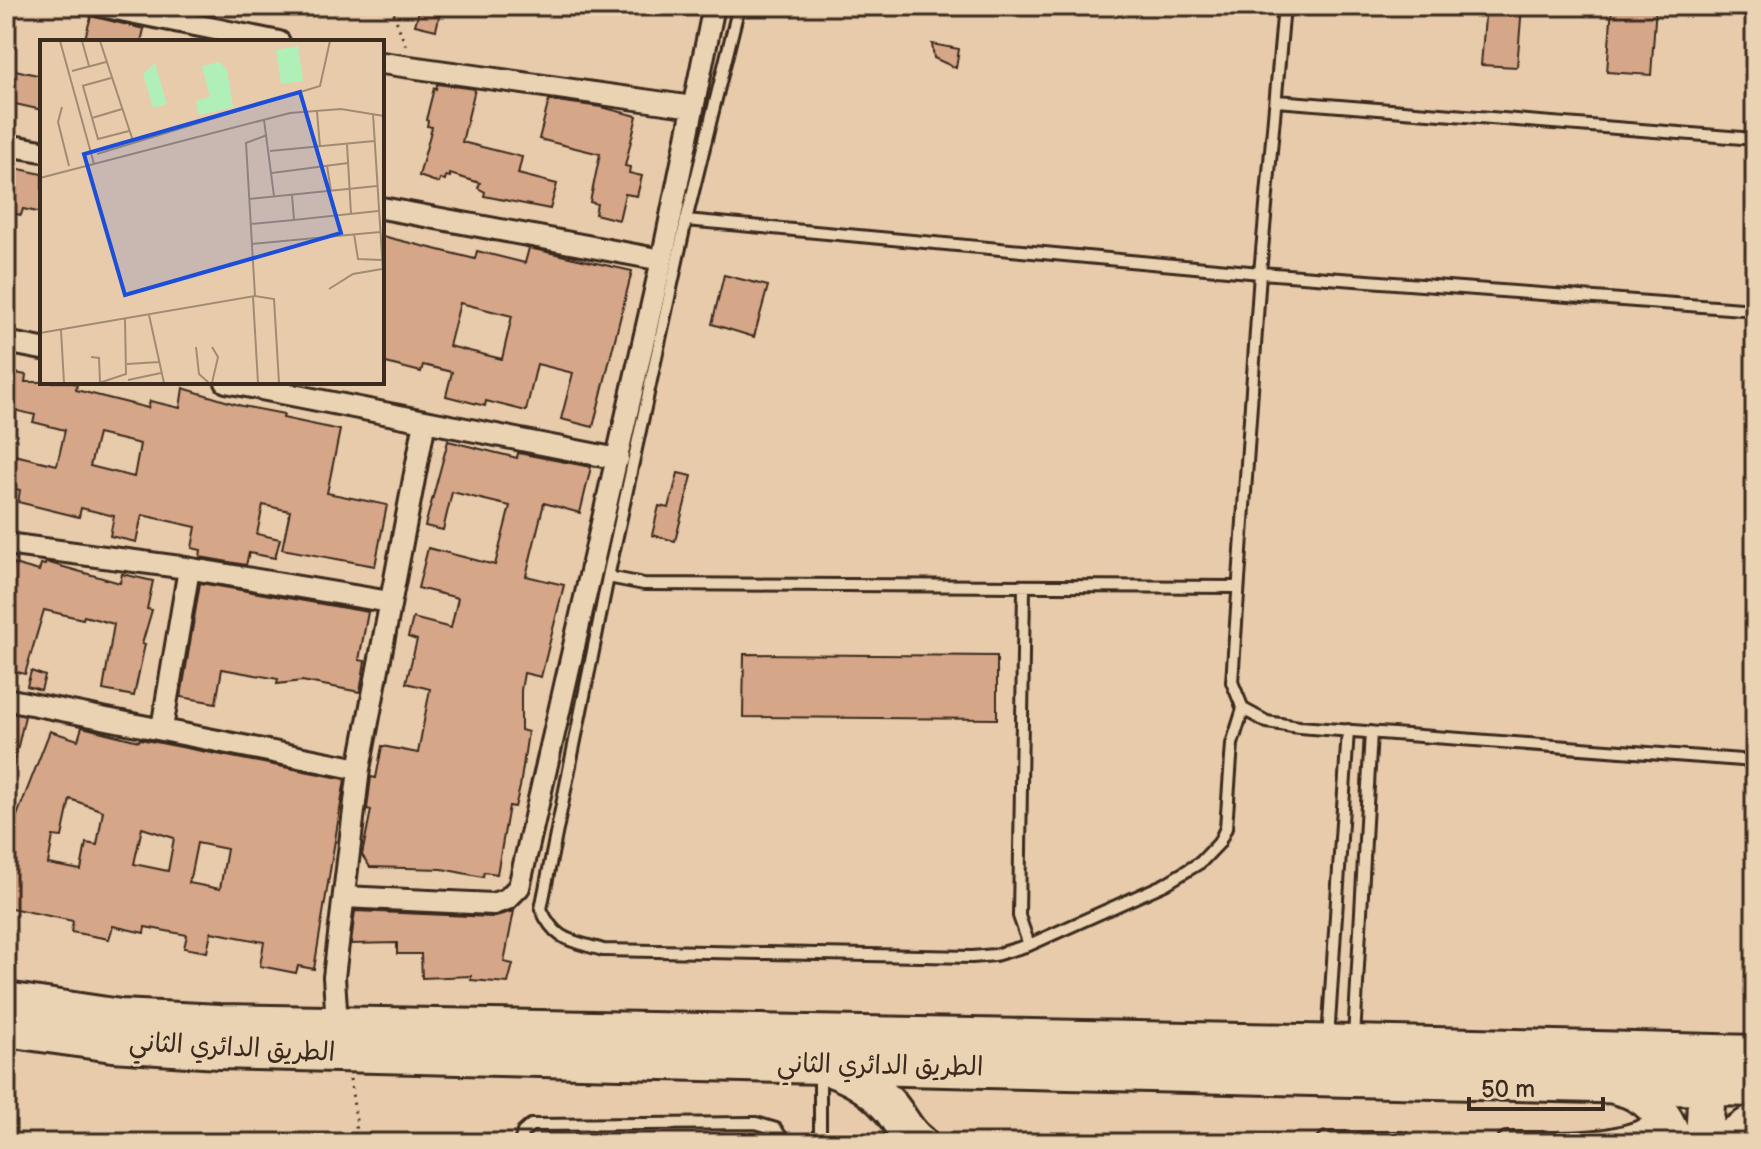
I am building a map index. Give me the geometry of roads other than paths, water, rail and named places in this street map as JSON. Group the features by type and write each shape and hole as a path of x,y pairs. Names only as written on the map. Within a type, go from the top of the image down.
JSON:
{"highway":[{"name":"الطريق الدائري الثاني","path":"6,1001 120,1018 342,1039 820,1066 1599,1082 1692,1069 1755,1054"},
{"name":"الطريق الدائري الثاني","path":"6,1028 113,1043 342,1039 1341,1044 1692,1069 1755,1088"},
{"path":"820,1066 852,1077 873,1091 919,1143"},
{"path":"1672,1135 1692,1069"},
{"path":"1692,1069 1704,1143"},
{"path":"1599,1082 1627,1088 1645,1097 1660,1110 1672,1135"},
{"path":"1723,1143 1755,1122"}],"street":[{"path":"101,6 269,40"},
{"path":"344,897 493,904 507,899 519,887 618,459 714,6"},
{"path":"384,63 693,107"},
{"path":"6,145 40,151"},
{"path":"384,208 662,260"},
{"path":"6,342 40,349"},
{"path":"250,384 286,387 425,421 618,459"},
{"path":"342,1039 334,977 359,769 425,421"},
{"path":"6,544 189,569 390,602"},
{"path":"162,728 189,569"},
{"path":"6,699 359,769"},
{"path":"1507,1143 1608,1142 1648,1130 1672,1135"},
{"path":"1327,1143 1402,1143"}],"lane":[{"path":"739,6 686,220 608,577 541,909 550,930 603,950 972,957 995,955 1029,945 1165,884 1201,862 1219,843 1226,828 1232,744 1243,709"},
{"path":"1284,6 1260,273 1232,682 1243,709 1267,722 1755,761"},
{"path":"1277,101 1755,139"},
{"path":"686,220 1260,273 1755,310"},
{"path":"608,577 644,584 1238,587"},
{"path":"1024,588 1019,916 1029,945"},
{"path":"1341,1044 1348,730"},
{"path":"1341,1044 1371,732"},
{"path":"820,1066 820,1143"},
{"path":"520,1143 523,1132 531,1125 756,1123 776,1129 785,1143"}]}
